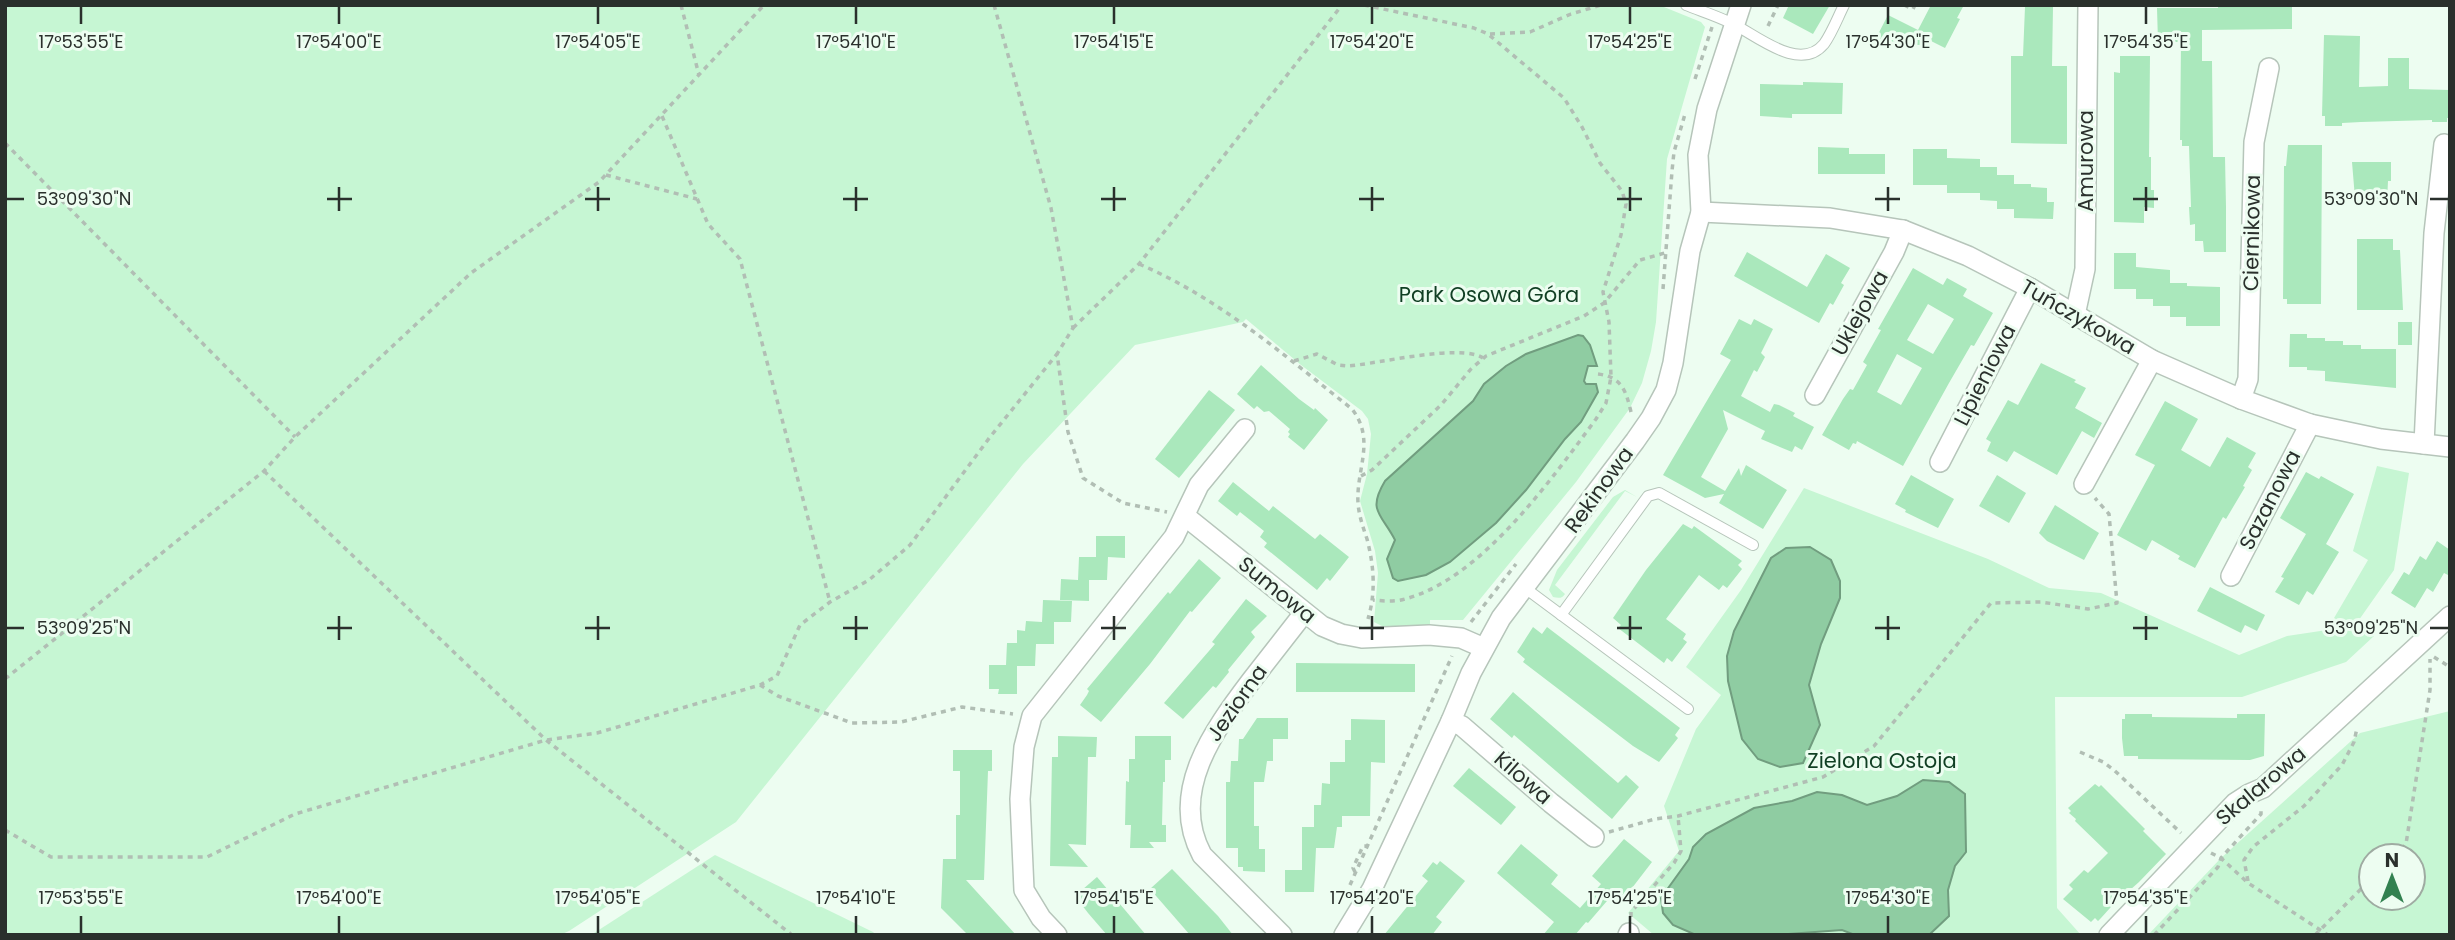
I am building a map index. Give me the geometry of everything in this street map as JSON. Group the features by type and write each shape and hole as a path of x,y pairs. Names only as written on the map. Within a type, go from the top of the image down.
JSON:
{"street":[{"name":"Amurowa","path":"2075,314 2085,269 2088,5"},
{"name":"Rekinowa","path":"1344,935 1372,889 1471,673 1501,618 1635,441 1666,390 1678,340 1690,251 1702,212 1698,155 1730,15"},
{"name":"Ciernikowa","path":"2241,399 2248,379 2254,142 2269,68"},
{"path":"2424,444 2434,233 2444,144"},
{"name":"Tuńczykowa","path":"1702,212 1830,218 1902,230 1968,256 2030,288 2152,360 2241,399 2310,424 2381,439 2450,447"},
{"name":"Uklejowa","path":"1815,395 1894,252 1902,230"},
{"name":"Lipieniowa","path":"1940,462 2030,288"},
{"path":"2084,484 2152,360"},
{"name":"Sazanowa","path":"2231,576 2310,424"},
{"path":"1057,935 1041,918 1024,890 1020,799 1024,747 1032,716 1174,537 1199,485 1245,429"},
{"name":"Sumowa","path":"1185,516 1322,626 1341,634 1368,638 1429,635 1461,638 1484,648"},
{"name":"Jeziorna","path":"1282,935 1202,855 1193,832 1191,794 1198,765 1220,721 1304,613"},
{"name":"Skalarowa","path":"2109,935 2235,803 2263,788 2450,616"},
{"name":"Kilowa","path":"1451,721 1462,726 1594,837"}],"lane":[{"path":"1686,5 1730,15 1761,41 1798,55 1823,45 1844,5"},
{"path":"1561,615 1648,496 1659,493 1753,545"},
{"path":"1525,588 1688,709"}],"path":[{"path":"681,5 699,75"},
{"path":"5,679 264,471 295,437 471,273 599,182 764,5"},
{"path":"994,5 1051,208 1073,328"},
{"path":"5,830 51,857 207,857 295,814 546,740 597,733 760,685 777,676 800,625 830,602 869,580 910,545 990,437 1057,354 1073,328 1139,264 1342,5"},
{"path":"1139,264 1202,295 1294,362 1352,409 1363,425 1358,502 1359,516 1371,557 1373,600 1403,600 1455,575 1525,510 1606,403 1611,377 1609,322 1603,292 1624,219 1626,204 1622,191 1600,163 1564,98 1488,34 1474,28 1364,5"},
{"path":"1488,34 1530,32 1570,14 1601,5"},
{"path":"1768,26 1778,5"},
{"path":"1904,5 1913,9 1915,5"},
{"path":"1692,90 1730,15"},
{"path":"1663,290 1674,152 1688,102"},
{"path":"662,115 708,224 740,259 830,602"},
{"path":"5,143 295,437"},
{"path":"606,175 698,199"},
{"path":"1361,477 1372,470 1441,405 1483,358 1574,321 1604,303 1640,260 1666,252 1690,251"},
{"path":"1057,354 1068,432 1083,478 1123,503 1185,516"},
{"path":"1294,362 1317,354 1338,365 1348,366 1429,355 1473,354 1483,358"},
{"path":"1598,374 1611,377 1623,386 1631,412 1633,408"},
{"path":"264,471 546,740 792,935"},
{"path":"1594,837 1823,777 1874,746 1991,603 2040,602 2088,609 2116,603 2109,514 2084,484"},
{"path":"2406,842 2430,690 2430,654"},
{"path":"760,685 778,696 852,723 901,722 962,707 1032,716"},
{"path":"2248,883 2244,860 2253,847 2304,806 2342,765 2354,742 2359,721 2359,698"},
{"path":"2080,752 2114,770 2195,845 2221,858 2248,883 2317,933 2328,935"},
{"path":"2154,935 2218,867 2221,858 2261,814 2263,788"},
{"path":"1629,934 1631,912 1674,863 1681,851 1678,816"},
{"path":"1348,891 1367,846 1363,846 1353,868 1356,872"},
{"path":"2317,933 2357,893"}],"green space":[{"name":"Park Osowa Góra","path":"5,5 1659,5 1701,22 1705,27 1667,159 1656,322 1642,383 1630,408 1576,482 1463,620 1430,620 1430,627 1382,626 1374,622 1378,573 1375,551 1360,501 1367,474 1371,434 1368,419 1362,411 1246,319 1243,322 1135,345 1023,464 736,822 569,931 560,935 5,935"},
{"name":"Zielona Ostoja","path":"2377,466 2409,473 2394,570 2354,627 2374,636 2346,662 2242,697 2055,697 2057,908 2081,935 1654,935 1628,913 1679,851 1664,806 1696,729 1721,695 1686,667 1741,590 1804,488 1988,559 2049,588 2101,593 2239,655 2287,636 2327,630 2368,560 2353,551"},
{"path":"1625,490 1637,497 1625,491 1555,585 1565,594 1558,598 1553,597 1549,590 1557,570 1613,497"},
{"path":"2450,711 2450,935 2148,935 2221,858 2360,733"},
{"path":"715,855 873,932 876,935 591,935"}],"shaded area":[{"path":"1578,335 1583,336 1590,345 1597,366 1588,366 1584,381 1586,384 1596,384 1598,392 1581,422 1496,523 1450,562 1426,575 1398,581 1393,578 1387,559 1395,540 1377,506 1377,499 1385,481 1473,401 1484,384 1506,366 1526,354"},
{"path":"1810,547 1831,560 1840,581 1840,598 1821,644 1809,685 1820,725 1803,763 1780,767 1758,759 1742,739 1728,681 1727,656 1734,631 1771,558 1786,548"},
{"path":"1923,780 1949,782 1965,794 1966,852 1955,866 1948,890 1949,916 1929,935 1855,935 1842,930 1773,935 1696,935 1673,925 1663,913 1661,898 1689,859 1693,847 1706,834 1754,808 1792,801 1817,792 1842,795 1867,805 1897,796"}],"building":[{"path":"1789,5 1830,5 1813,34 1783,18"},
{"path":"1931,5 1964,5 1945,48 1925,38 1922,45 1873,44 1888,15 1918,30"},
{"path":"2218,5 2292,5 2292,29 2202,30 2202,61 2212,61 2213,157 2225,157 2226,207 2226,252 2204,252 2203,241 2195,241 2195,224 2190,225 2189,146 2182,146 2180,140 2181,42 2158,42 2157,8 2218,8"},
{"path":"2025,7 2053,7 2052,66 2067,66 2067,144 2011,143 2011,56 2023,56"},
{"path":"2324,35 2360,36 2359,87 2388,86 2388,58 2409,58 2409,89 2450,90 2450,118 2447,118 2447,122 2361,122 2325,126 2325,116 2322,116"},
{"path":"2120,56 2150,56 2149,157 2154,208 2144,207 2144,223 2114,222 2114,72 2120,73"},
{"path":"1803,82 1843,83 1842,114 1792,114 1792,118 1760,116 1760,84 1803,85"},
{"path":"2288,145 2322,145 2321,304 2287,304 2287,299 2283,299 2284,166"},
{"path":"1818,147 1849,148 1849,154 1885,154 1885,174 1818,174"},
{"path":"1913,149 1947,149 1947,158 1980,159 1980,167 1997,167 1997,175 2014,175 2014,184 2047,188 2047,202 2054,202 2053,219 2014,218 2014,209 1997,209 1997,201 1980,200 1980,193 1947,193 1947,185 1913,185"},
{"path":"2352,162 2391,162 2387,202 2358,202 2358,198 2355,198"},
{"path":"2357,239 2393,239 2393,250 2400,250 2403,310 2357,310"},
{"path":"1747,252 1807,287 1826,254 1850,268 1833,305 1830,303 1819,323 1734,276"},
{"path":"2114,253 2136,253 2136,267 2170,270 2170,283 2220,287 2220,326 2186,326 2186,317 2170,317 2170,306 2153,306 2153,299 2136,299 2136,289 2114,289"},
{"path":"1913,268 1943,285 1947,278 1967,289 1963,296 1993,313 1974,346 1971,345 1903,466 1857,441 1849,450 1822,435 1867,365 1863,362 1881,330 1878,329","holes":["1928,304 1954,319 1933,354 1907,340","1897,354 1922,368 1901,405 1877,392"]},
{"path":"1739,319 1751,325 1754,319 1773,329 1761,353 1765,357 1757,372 1754,370 1741,396 1770,412 1774,404 1779,405 1814,427 1802,450 1795,446 1792,452 1761,439 1765,431 1723,410 1728,429 1701,477 1725,491 1739,468 1741,476 1746,465 1787,490 1763,529 1719,503 1724,494 1705,498 1663,475 1731,360 1720,354"},
{"path":"2398,322 2412,322 2412,345 2398,345"},
{"path":"2290,334 2307,334 2307,338 2325,338 2325,341 2343,341 2343,345 2361,345 2361,349 2396,349 2396,388 2325,381 2325,371 2289,367"},
{"path":"2041,363 2076,380 2074,382 2086,388 2075,408 2102,423 2094,438 2082,431 2057,475 2014,451 2007,462 1987,451 1991,442 1986,439 2008,400 2018,405"},
{"path":"1261,365 1299,399 1328,420 1304,450 1288,437 1290,429 1269,411 1264,412 1257,406 1254,409 1237,394"},
{"path":"1209,390 1235,410 1179,478 1155,459"},
{"path":"2165,401 2198,419 2181,450 2210,467 2227,437 2256,453 2248,467 2252,470 2243,486 2245,487 2226,519 2223,517 2195,568 2152,540 2146,551 2117,535 2155,465 2135,455"},
{"path":"2306,472 2319,479 2321,476 2354,494 2326,544 2339,552 2313,595 2307,591 2299,605 2275,592 2306,534 2280,518"},
{"path":"1911,475 1954,499 1938,528 1905,512 1906,510 1895,504"},
{"path":"1997,475 2026,493 2009,523 1979,506"},
{"path":"1233,482 1269,511 1273,506 1315,539 1320,534 1349,557 1330,581 1327,578 1317,590 1264,547 1267,543 1260,537 1264,531 1240,512 1237,516 1218,501"},
{"path":"2055,505 2099,533 2084,560 2047,541 2039,533"},
{"path":"1683,524 1692,529 1694,526 1742,561 1738,565 1742,569 1727,588 1723,585 1719,590 1699,575 1666,619 1686,634 1683,639 1687,642 1672,662 1667,658 1664,663 1618,628 1621,625 1613,618 1646,570"},
{"path":"1096,536 1125,536 1125,558 1108,557 1107,580 1089,580 1089,601 1060,600 1061,579 1078,580 1079,557 1096,557"},
{"path":"2437,541 2450,550 2450,576 2444,573 2433,592 2427,588 2415,608 2391,593 2404,572 2409,575 2420,556 2426,560"},
{"path":"1199,559 1221,578 1192,612 1190,611 1101,722 1080,705 1089,691 1087,689"},
{"path":"2210,587 2265,615 2257,631 2245,625 2241,633 2197,611"},
{"path":"1246,599 1267,616 1251,632 1255,637 1216,688 1213,686 1183,719 1164,703 1215,644 1212,642"},
{"path":"1043,600 1072,601 1071,622 1054,622 1054,644 1036,644 1035,666 1017,666 1017,694 998,694 999,689 989,689 989,665 1006,665 1007,643 1017,643 1017,630 1025,631 1026,621 1042,622"},
{"path":"1533,627 1542,634 1547,627 1680,728 1675,735 1678,738 1659,762 1633,746 1523,662 1525,659 1517,652"},
{"path":"1296,663 1415,664 1415,692 1296,692"},
{"path":"1513,692 1618,783 1626,775 1639,787 1612,819 1514,735 1512,738 1490,719"},
{"path":"2125,714 2237,718 2237,714 2265,714 2264,756 2250,760 2138,759 2138,756 2124,756 2122,719 2125,719"},
{"path":"1257,718 1288,718 1288,739 1273,739 1273,761 1267,761 1264,782 1254,782 1254,826 1259,826 1259,849 1265,849 1265,872 1243,871 1243,867 1238,867 1238,848 1226,848 1226,782 1230,782 1231,761 1238,761 1239,739 1243,739"},
{"path":"1351,719 1385,720 1385,763 1371,762 1370,816 1342,816 1342,827 1337,827 1334,848 1316,848 1314,892 1285,892 1285,870 1302,870 1302,827 1314,827 1314,805 1321,805 1322,783 1330,784 1330,762 1345,762 1345,740 1351,740"},
{"path":"1058,736 1097,737 1096,757 1088,757 1086,845 1068,844 1088,867 1050,866 1052,757 1058,757"},
{"path":"1135,736 1171,736 1171,760 1165,760 1163,782 1162,825 1166,825 1166,842 1149,842 1154,848 1130,848 1131,825 1125,825 1126,781 1129,782 1129,759 1135,759"},
{"path":"953,750 992,750 992,771 988,771 984,880 966,880 1016,935 968,935 941,908 943,859 956,859 956,815 960,815 960,771 953,771"},
{"path":"1469,768 1516,807 1501,825 1453,786"},
{"path":"2095,784 2099,787 2101,785 2166,854 2139,882 2130,890 2128,888 2098,921 2095,918 2091,922 2063,899 2073,889 2069,885 2084,870 2088,873 2108,853 2075,821 2068,808"},
{"path":"1624,839 1652,862 1622,901 1613,894 1575,935 1543,935 1554,922 1497,873 1521,844 1558,875 1551,884 1580,908 1601,884 1592,876"},
{"path":"1440,861 1465,881 1436,917 1442,922 1432,935 1384,935 1428,881 1422,876 1433,862 1437,865"},
{"path":"1172,869 1233,935 1190,935 1150,889"},
{"path":"1097,877 1146,935 1107,935 1088,913 1075,896"}]}
